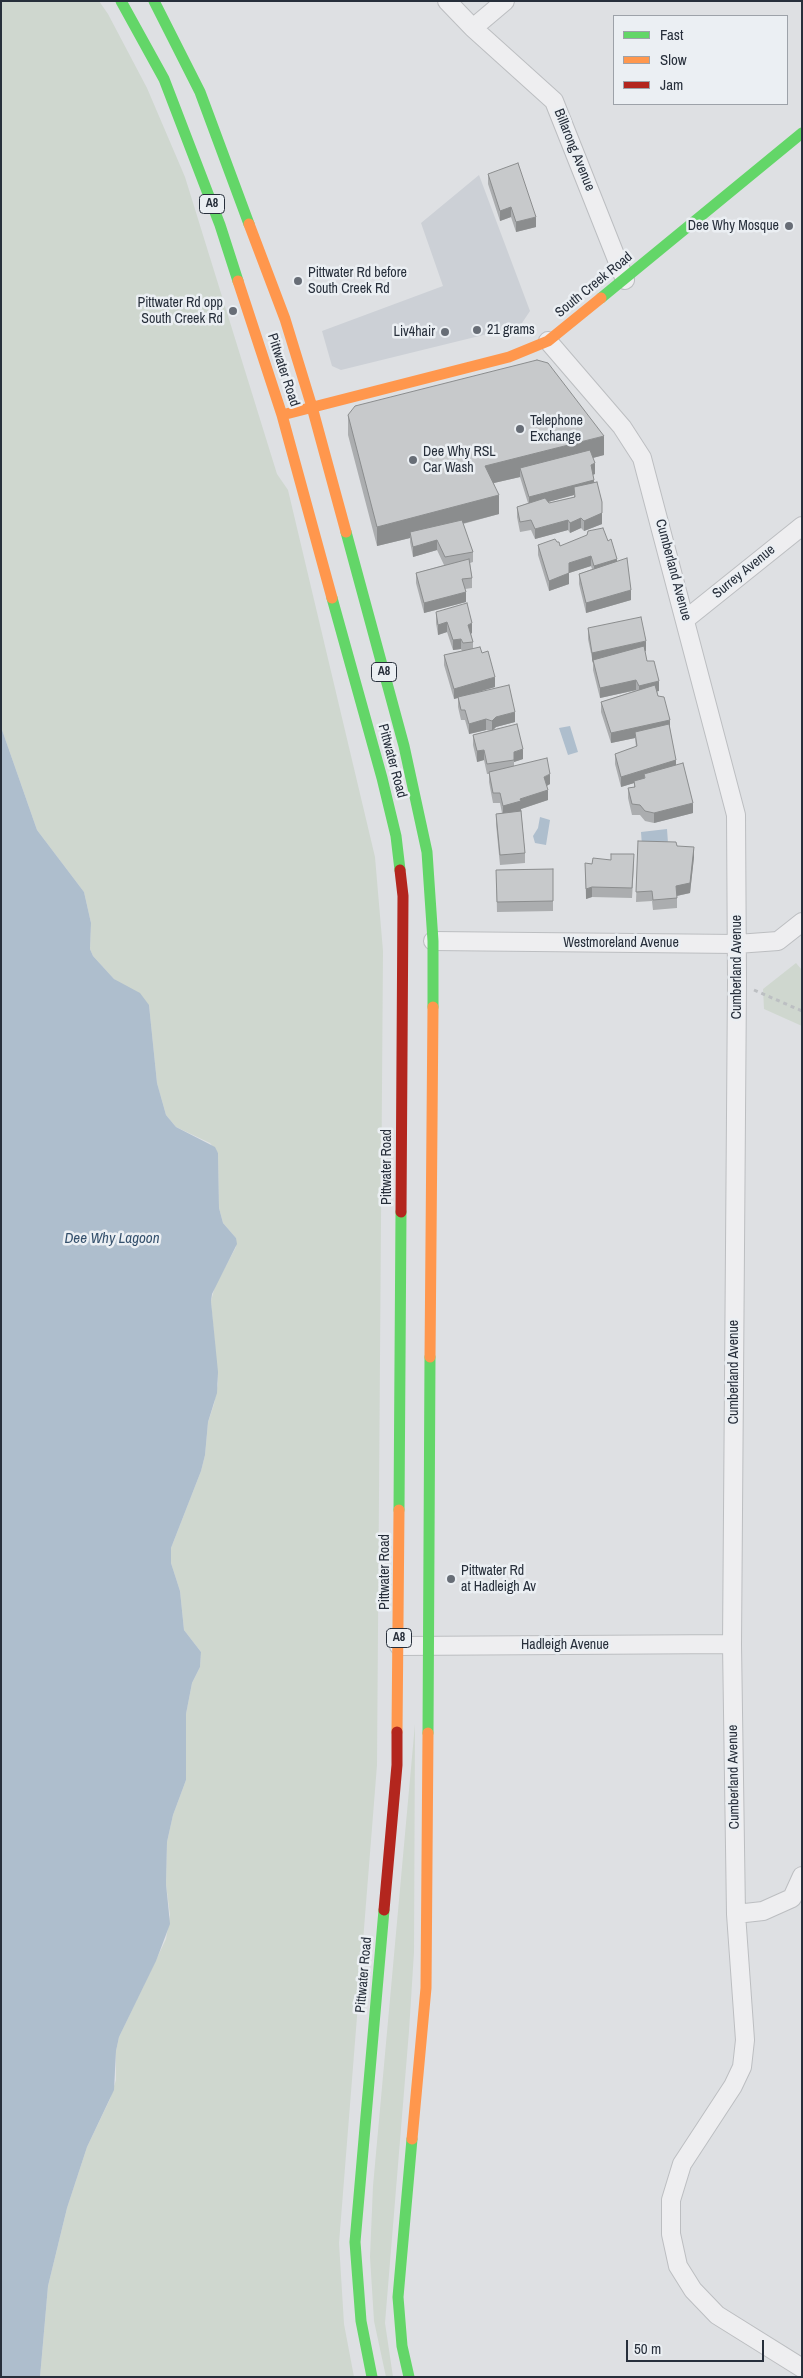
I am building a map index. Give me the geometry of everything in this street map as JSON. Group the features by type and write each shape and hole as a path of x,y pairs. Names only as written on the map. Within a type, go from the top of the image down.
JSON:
{"main road":[{"name":"Pittwater Road","path":"121,1 164,79 220,225 282,415 382,778 396,836 403,896 397,1765 355,2242 361,2322 372,2377"},
{"name":"Pittwater Road","path":"154,1 200,92 285,319 312,407 420,813 432,897 426,1988 398,2297 402,2346 410,2377"},
{"name":"South Creek Road","path":"282,415 509,357 548,341 625,280 802,133"}],"street":[{"name":"Billarong Avenue","path":"447,1 473,28 554,101 625,280"},
{"path":"473,28 505,1"},
{"name":"Cumberland Avenue","path":"548,341 622,427 642,458 686,619 736,815 737,982 732,1644 736,1914 745,2040 742,2068 733,2086 682,2164 670,2200 671,2234 678,2266 693,2290 718,2315 802,2368"},
{"name":"Surrey Avenue","path":"686,619 802,526"},
{"name":"Westmoreland Avenue","path":"433,941 737,944 778,941 802,922"},
{"name":"Hadleigh Avenue","path":"399,1646 732,1644"},
{"path":"736,1914 763,1911 792,1898 802,1876"}],"path":[{"path":"737,982 802,1011"}],"shaded area":[{"path":"1,1 99,1 108,14 147,88 185,177 277,474 288,490 375,857 383,951 377,1765 339,2243 344,2324 354,2377 40,2377 48,2286 67,2208 87,2147 110,2099 116,2080 116,2051 119,2037 166,1939 170,1915 166,1884 167,1842 173,1815 186,1780 186,1714 192,1683 200,1667 201,1652 184,1630 180,1591 171,1563 171,1548 201,1471 205,1455 208,1422 218,1383 211,1301 215,1286 236,1247 236,1238 223,1223 219,1208 218,1153 210,1143 176,1127 166,1115 157,1083 149,1005 114,979 93,956 90,949 91,923 84,892 37,830 1,727"},
{"path":"479,175 530,311 520,326 341,370 332,366 322,331 443,286 421,223"},
{"path":"796,963 802,970 802,1026 764,1009 763,989"},
{"path":"415,1724 414,1952 385,2323 393,2377 386,2377 374,2321 370,2257 373,2186"}],"water":[{"path":"570,726 578,752 568,755 559,728"},
{"name":"Dee Why Lagoon","path":"1,727 37,830 84,892 91,923 90,949 93,956 114,979 140,993 149,1005 157,1083 166,1115 176,1127 215,1147 218,1153 219,1208 223,1223 236,1238 237,1244 212,1294 211,1301 218,1372 217,1393 208,1422 205,1455 201,1471 171,1548 171,1563 180,1591 184,1630 201,1652 200,1667 192,1683 186,1714 186,1780 173,1815 167,1842 166,1884 170,1924 156,1961 119,2037 116,2051 114,2090 87,2147 67,2208 48,2286 40,2377 1,2377"},
{"path":"540,817 550,820 546,845 535,843 533,836 538,828"},
{"path":"667,829 668,843 642,846 641,832"}],"building":[{"path":"518,163 536,217 516,222 511,207 500,211 488,174"},
{"path":"537,360 548,363 604,436 485,466 499,495 377,527 348,415 355,406"},
{"path":"590,450 595,463 591,465 594,480 529,497 520,468"},
{"path":"597,482 602,502 602,513 584,521 581,518 570,523 568,520 535,529 531,520 520,522 517,507 545,498 549,503 575,497 574,487"},
{"path":"462,520 473,552 445,557 437,540 413,547 410,532"},
{"path":"603,528 608,541 611,539 617,559 594,566 591,556 569,563 569,573 549,581 538,545 555,539 559,542 560,546 587,535 588,531"},
{"path":"627,558 631,590 586,603 579,574"},
{"path":"469,559 472,578 462,579 466,592 424,603 416,573"},
{"path":"467,603 472,623 468,625 473,642 463,643 461,639 453,640 447,622 438,625 436,612"},
{"path":"641,617 646,641 592,653 588,628"},
{"path":"644,646 647,661 654,661 659,681 639,686 636,680 600,688 593,660"},
{"path":"480,647 482,653 488,651 495,677 454,689 444,655"},
{"path":"509,685 515,712 496,717 492,721 486,719 469,724 465,710 461,710 458,697"},
{"path":"655,685 658,696 664,697 670,720 611,733 601,702"},
{"path":"517,724 523,749 514,752 514,760 487,764 484,750 477,751 473,735"},
{"path":"669,724 676,760 621,777 615,754 637,746 635,732"},
{"path":"547,758 550,774 544,777 548,790 503,806 500,793 493,793 489,772"},
{"path":"683,763 693,803 654,813 645,811 640,805 632,804 628,788 635,787 634,781 645,778 644,774"},
{"path":"521,811 525,853 500,855 496,814"},
{"path":"638,841 676,842 677,846 694,847 690,883 676,886 677,898 653,900 652,891 636,892"},
{"path":"611,854 634,854 632,888 592,887 586,889 585,863 592,864 593,858 611,860"},
{"path":"553,869 553,901 497,902 496,870"}],"traffic: fast":[{"path":"121,1 164,79 220,225 238,281"},
{"path":"154,1 200,92 249,224"},
{"path":"601,298 802,133"},
{"path":"346,532 404,746 427,852 433,941 433,1007"},
{"path":"332,598 382,778 396,836 400,870"},
{"path":"399,1510 401,1212"},
{"path":"428,1733 430,1357"},
{"path":"372,2377 361,2321 355,2242 384,1910"},
{"path":"409,2377 402,2346 398,2297 412,2139"}],"traffic: slow":[{"path":"249,224 285,319 312,407 346,532"},
{"path":"238,281 282,415 332,598"},
{"path":"282,415 509,357 548,341 601,298"},
{"path":"430,1357 433,1007"},
{"path":"397,1732 399,1510"},
{"path":"412,2139 426,1988 428,1733"}],"traffic: jam":[{"path":"400,870 403,896 401,1212"},
{"path":"384,1910 397,1765 397,1732"}],"place":[{"name":"Dee Why Mosque","path":"789,226"},
{"name":"Pittwater Rd before South Creek Rd","path":"298,281"},
{"name":"Pittwater Rd opp South Creek Rd","path":"233,311"},
{"name":"21 grams","path":"477,330"},
{"name":"Liv4hair","path":"445,332"},
{"name":"Telephone Exchange","path":"520,429"},
{"name":"Dee Why RSL Car Wash","path":"413,460"},
{"name":"Pittwater Rd at Hadleigh Av","path":"451,1579"}]}
